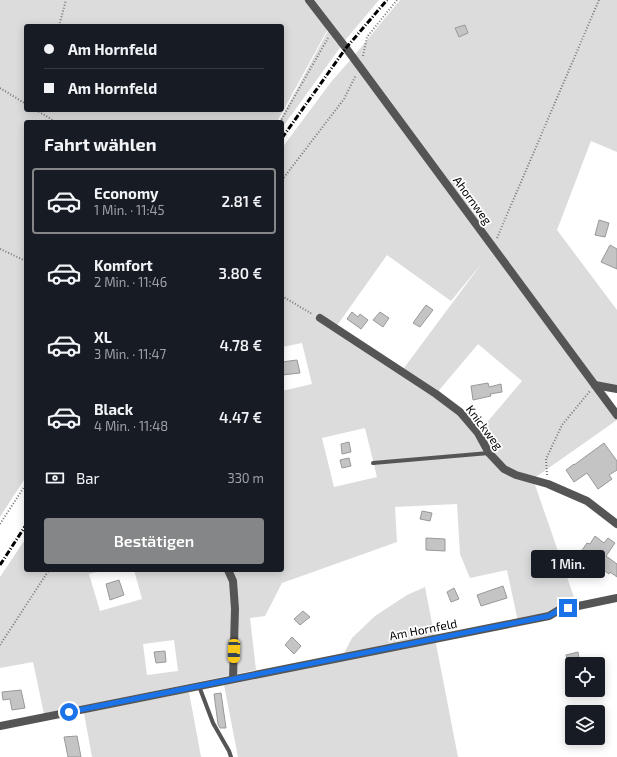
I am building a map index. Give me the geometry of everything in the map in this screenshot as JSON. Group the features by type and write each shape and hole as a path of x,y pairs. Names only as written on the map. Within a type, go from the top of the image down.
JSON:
{"street":[{"name":"Ahornweg","path":"309,0 361,67 617,415"},
{"name":"Knickweg","path":"320,318 436,394 460,412 478,433 489,453 504,469 516,475 548,484 586,501 617,524"},
{"path":"595,385 617,389"},
{"path":"229,572 233,581 235,609 233,679"},
{"name":"Am Hornfeld","path":"0,726 549,616 559,610 617,598"}],"lane":[{"path":"373,463 489,453"},
{"path":"199,686 213,723 231,757"}],"path":[{"path":"60,24 66,0"},
{"path":"361,67 367,37 397,0"},
{"path":"493,247 599,0"},
{"path":"281,120 333,30"},
{"path":"284,177 344,99 354,79"},
{"path":"0,88 24,103"},
{"path":"39,112 53,120"},
{"path":"0,249 24,260"},
{"path":"284,297 320,318"},
{"path":"548,484 546,459 562,425 595,385"},
{"path":"0,524 24,487"},
{"path":"0,645 48,572"}],"shaded area":[{"path":"0,0 307,0 329,27 284,109 284,24 24,24 24,112 282,112 278,120 24,120 24,480 0,517"},
{"path":"309,0 379,0 347,38 284,125 284,120 280,120 330,27"},
{"path":"400,0 617,0 617,152 591,141 557,230 617,310 617,389 596,385 617,415 617,420 533,479 577,606 518,622 507,570 470,578 460,554 457,504 395,507 397,542 282,583 265,616 250,618 256,670 44,714 33,662 0,668 0,577 24,541 24,572 96,572 89,574 100,611 142,599 135,572 284,572 284,391 312,384 302,343 284,347 284,145 331,82","holes":["387,255 451,301 482,263 401,372 336,327","478,344 522,381 478,433 436,394","365,428 377,477 334,487 322,438","174,640 178,671 147,675 143,644"]},
{"path":"425,587 458,757 238,757 224,685 342,657 352,638 375,616 407,595"},
{"path":"189,692 201,757 92,757 84,713"}],"building":[{"path":"465,25 468,33 459,37 455,28"},
{"path":"599,220 609,223 605,237 595,235"},
{"path":"610,245 617,249 617,269 601,262"},
{"path":"426,305 433,310 420,327 413,323"},
{"path":"352,312 358,317 360,314 368,320 361,329 347,319"},
{"path":"380,312 389,318 383,327 373,320"},
{"path":"297,360 300,373 284,375 284,362"},
{"path":"488,383 489,387 501,384 502,392 490,394 491,396 473,400 471,386"},
{"path":"349,442 351,452 342,454 341,444"},
{"path":"604,443 617,461 617,470 609,475 612,479 598,489 587,473 574,482 566,470"},
{"path":"349,458 351,466 342,468 340,460"},
{"path":"422,511 432,513 430,521 420,519"},
{"path":"595,536 604,543 608,538 615,543 606,556 617,564 617,577 610,572 609,574 599,567 597,568 588,562 590,560 580,553 587,543 590,544"},
{"path":"426,538 445,539 445,551 426,550"},
{"path":"119,580 124,595 110,600 106,584"},
{"path":"503,586 507,598 481,606 477,595"},
{"path":"454,588 459,599 451,602 447,592"},
{"path":"303,611 310,617 300,625 294,619"},
{"path":"292,637 301,646 294,654 285,645"},
{"path":"165,651 166,662 156,663 154,652"},
{"path":"578,652 579,657 566,657 566,655"},
{"path":"21,690 25,708 12,710 10,699 3,700 2,692"},
{"path":"221,693 226,728 220,728 218,724 214,694"},
{"path":"77,736 81,757 68,757 64,737"}],"railway":[{"path":"284,135 346,48 387,0"},
{"path":"0,565 24,528"}],"route":[{"path":"69,712 549,616 559,610 568,608"}]}
